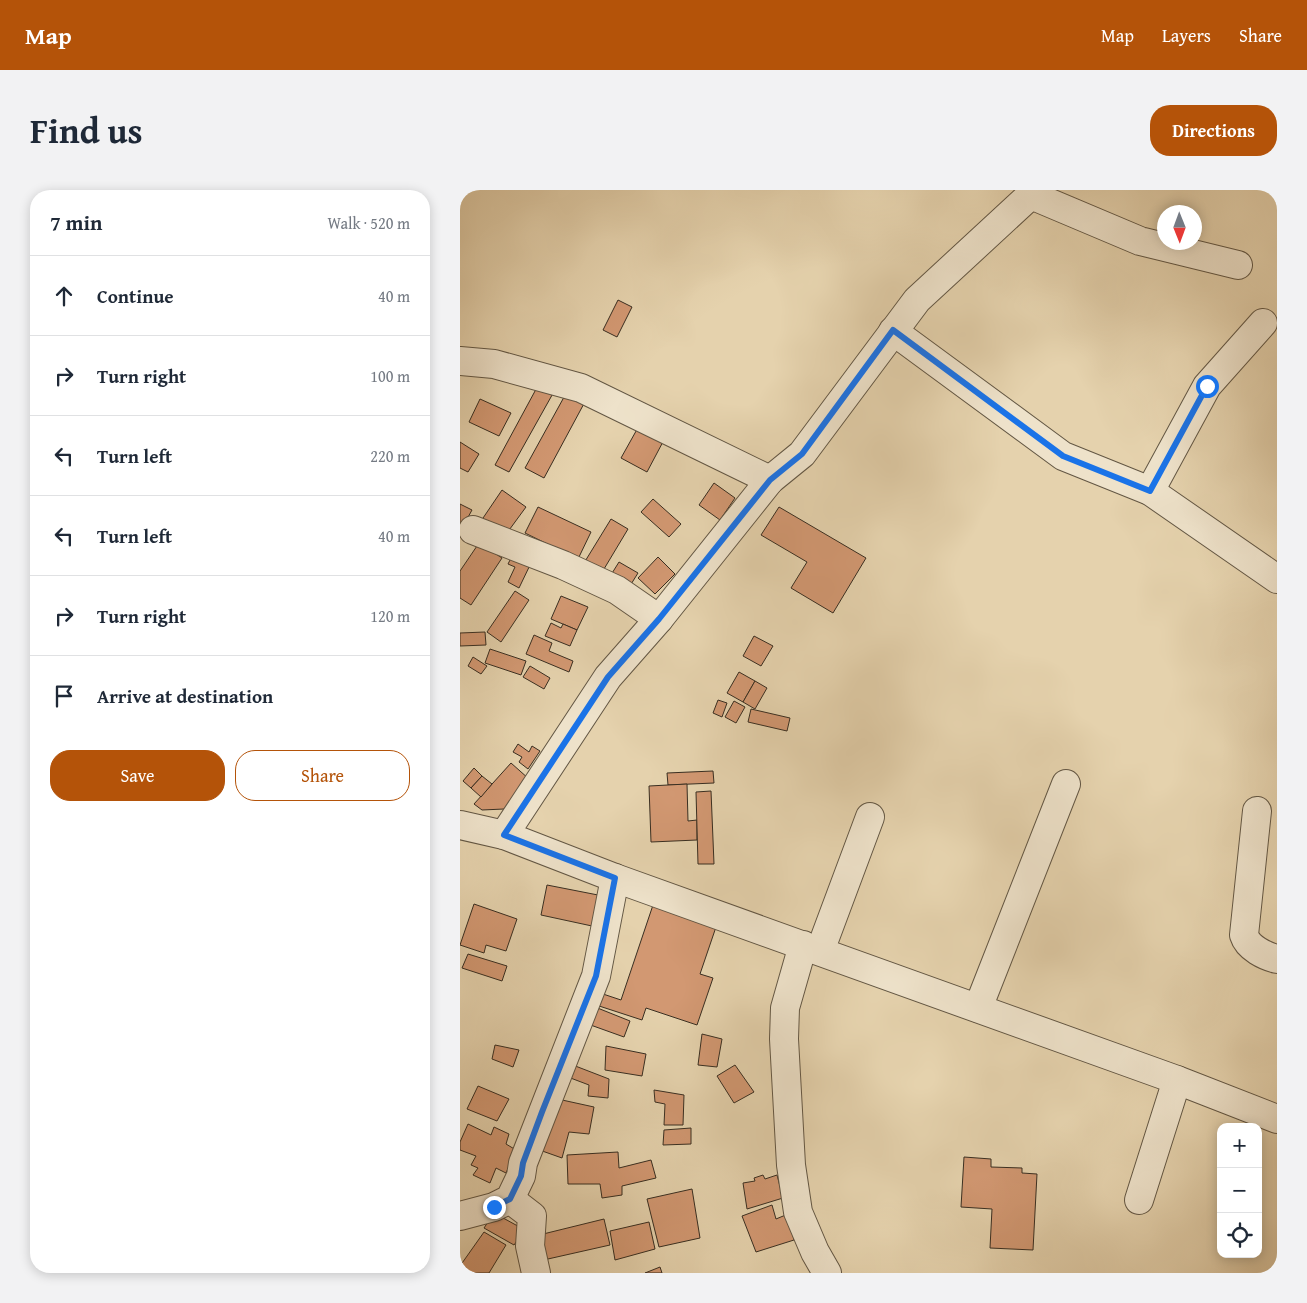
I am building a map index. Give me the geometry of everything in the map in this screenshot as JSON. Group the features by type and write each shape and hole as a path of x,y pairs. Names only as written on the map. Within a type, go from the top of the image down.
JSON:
{"street":[{"path":"504,835 608,677 659,619 770,480 802,454 917,300 1033,192 1140,241 1238,265"},
{"path":"1150,491 1207,386 1263,323"},
{"path":"893,330 1063,456 1150,491 1277,579"},
{"path":"460,361 494,364 581,388 770,480"},
{"path":"473,530 563,565 617,590 659,619"},
{"path":"978,1008 1066,784"},
{"path":"1257,811 1244,935 1250,945 1277,959"},
{"path":"827,1273 815,1252 798,1212 791,1165 784,1039 785,1008 870,818"},
{"path":"460,825 504,835 615,878 1177,1080 1277,1119"},
{"path":"460,1216 494,1207 510,1199 521,1176 523,1163 551,1088 596,976 615,878"},
{"path":"1139,1200 1177,1080"},
{"path":"510,1199 532,1216 530,1246 536,1273"}],"building":[{"path":"618,300 632,307 617,337 603,330"},
{"path":"541,380 556,388 509,472 495,465"},
{"path":"569,388 587,398 544,478 525,468"},
{"path":"480,399 511,413 499,436 469,422"},
{"path":"640,424 665,438 647,472 621,458"},
{"path":"460,442 479,454 468,472 460,468"},
{"path":"714,483 735,498 720,520 699,505"},
{"path":"502,490 526,507 504,537 481,521"},
{"path":"653,499 681,524 669,537 641,512"},
{"path":"460,504 472,510 462,528 460,526"},
{"path":"538,507 591,532 578,559 525,533"},
{"path":"779,507 866,558 833,613 791,588 807,562 761,535"},
{"path":"611,519 628,529 601,574 584,563"},
{"path":"479,543 502,558 471,605 460,598 460,571"},
{"path":"513,554 531,563 519,588 508,582 515,567 508,564"},
{"path":"658,557 675,574 655,594 638,578"},
{"path":"619,562 638,573 628,589 609,578"},
{"path":"515,591 529,600 501,642 487,632"},
{"path":"561,596 588,607 577,630 551,619"},
{"path":"551,623 561,628 563,624 577,630 570,646 545,636"},
{"path":"485,632 486,645 460,646 460,633"},
{"path":"534,635 552,643 549,651 573,661 569,672 526,654"},
{"path":"754,636 773,646 761,666 743,656"},
{"path":"490,649 526,661 521,675 485,663"},
{"path":"473,657 487,666 481,674 468,666"},
{"path":"530,666 550,678 544,689 523,677"},
{"path":"739,672 755,681 743,702 727,693"},
{"path":"755,681 767,688 755,709 743,702"},
{"path":"718,700 727,703 722,717 713,713"},
{"path":"734,701 745,707 736,723 725,717"},
{"path":"751,709 790,718 787,731 748,722"},
{"path":"518,744 529,752 532,746 540,751 528,769 519,762 522,757 513,752"},
{"path":"511,763 529,779 504,809 482,810 474,804"},
{"path":"474,768 482,776 471,788 463,781"},
{"path":"713,771 714,783 668,785 667,773"},
{"path":"482,776 492,784 481,797 471,788"},
{"path":"687,784 688,821 697,820 697,840 651,842 649,786"},
{"path":"711,791 714,864 698,864 696,792"},
{"path":"547,885 598,895 592,926 541,915"},
{"path":"474,904 517,919 506,951 486,945 484,953 460,945"},
{"path":"653,905 716,927 700,974 713,978 697,1025 646,1008 642,1020 593,1004 597,992 621,1000"},
{"path":"468,954 507,966 502,981 462,968"},
{"path":"590,1005 630,1021 624,1037 585,1023"},
{"path":"702,1034 722,1039 717,1067 698,1065"},
{"path":"495,1045 519,1050 513,1067 492,1059"},
{"path":"606,1046 646,1054 642,1076 605,1070"},
{"path":"565,1062 609,1079 608,1098 588,1096 589,1085 560,1074"},
{"path":"735,1065 754,1092 734,1103 717,1076"},
{"path":"478,1086 509,1099 497,1121 467,1109"},
{"path":"654,1090 684,1095 683,1125 664,1125 665,1104 655,1102"},
{"path":"553,1098 594,1107 589,1134 569,1132 562,1158 531,1147"},
{"path":"468,1124 491,1135 494,1127 509,1134 506,1144 516,1150 506,1173 496,1168 490,1183 473,1175 478,1168 471,1165 476,1156 460,1150 460,1142"},
{"path":"691,1128 691,1144 663,1145 664,1130"},
{"path":"618,1152 619,1168 651,1160 656,1178 622,1186 622,1195 602,1198 600,1184 568,1184 567,1155"},
{"path":"964,1157 991,1159 991,1167 1022,1168 1022,1173 1037,1174 1033,1250 990,1248 992,1209 961,1207"},
{"path":"763,1175 765,1179 777,1175 783,1198 747,1209 743,1183 755,1181 754,1178"},
{"path":"692,1189 700,1238 659,1247 647,1199"},
{"path":"772,1205 776,1219 788,1214 794,1240 756,1252 742,1216"},
{"path":"494,1213 525,1230 514,1245 484,1228"},
{"path":"604,1219 610,1245 539,1261 535,1236"},
{"path":"649,1222 655,1249 615,1260 610,1231"},
{"path":"484,1232 506,1245 489,1273 470,1273 460,1268 460,1266"},
{"path":"660,1267 662,1273 645,1273"}],"route":[{"path":"494,1207 510,1199 521,1176 523,1163 551,1088 596,976 615,878 504,835 608,677 659,619 770,480 802,454 893,330 1063,456 1150,491 1207,386"}]}
